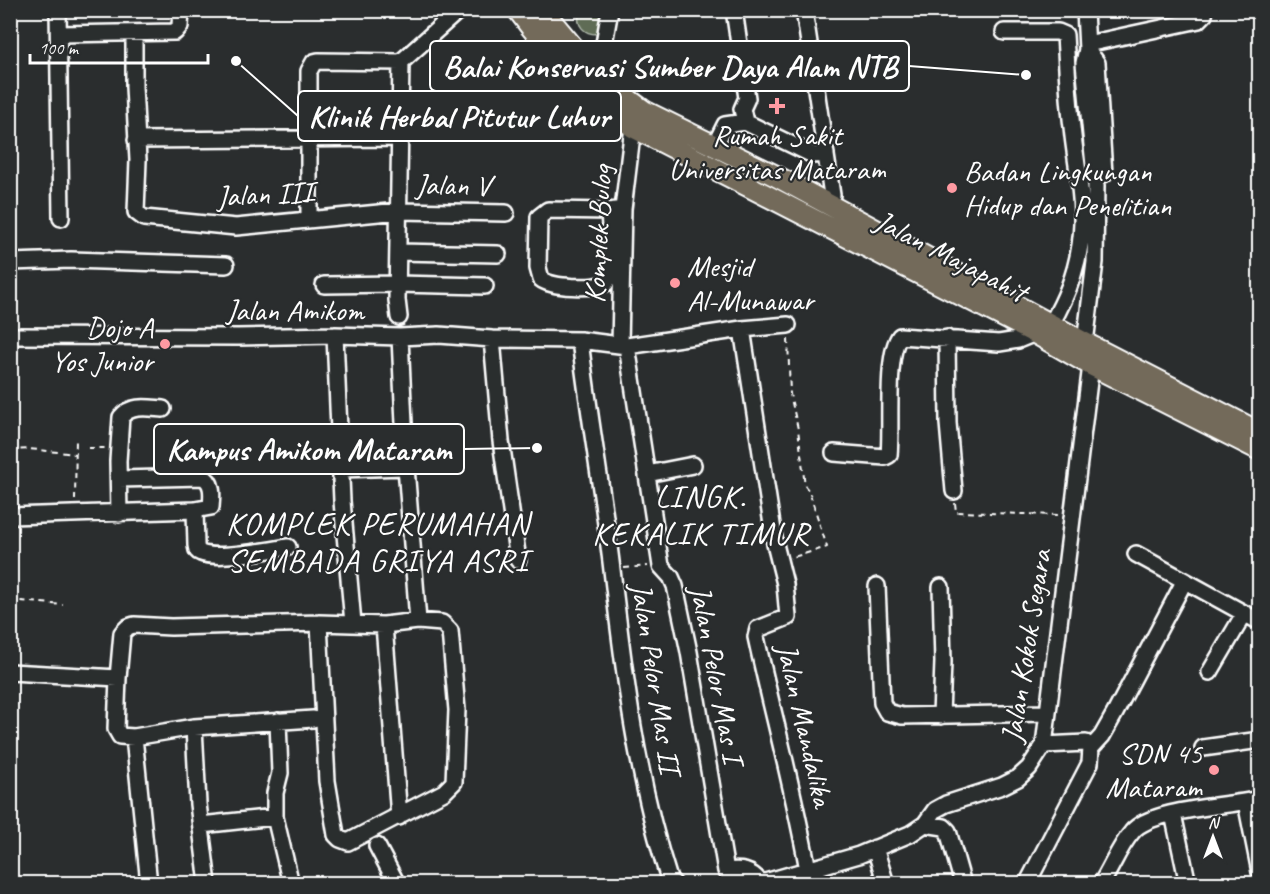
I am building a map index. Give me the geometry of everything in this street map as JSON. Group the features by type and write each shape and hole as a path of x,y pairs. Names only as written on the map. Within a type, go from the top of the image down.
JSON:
{"main road":[{"name":"Jalan Majapahit","path":"518,10 536,34 598,98 633,127 1260,433"},
{"name":"Jalan Majapahit","path":"548,12 598,77 644,111 827,203 1043,328"},
{"path":"703,163 715,145"},
{"name":"Jalan Majapahit","path":"1090,352 1260,450"}],"street":[{"path":"58,10 61,218"},
{"path":"59,34 176,32 180,26 181,10"},
{"path":"309,219 309,71 314,62 401,62 459,10"},
{"path":"598,77 610,10"},
{"path":"734,10 747,98 742,109 745,122"},
{"path":"804,10 832,195 827,203"},
{"name":"Jalan Kokok Segara","path":"759,883 812,869 910,834 925,824 935,810 946,804 1002,786 1018,778 1029,768 1044,744 1073,516 1090,352 1096,186 1084,63 1087,46 1085,10"},
{"path":"1087,46 1198,20 1204,15 1205,10"},
{"path":"834,453 888,457 890,448 889,394 897,340 900,336 999,343 1018,340 1043,328 1064,302 1080,246 1082,222 1068,99 1065,35 1058,32 1004,32"},
{"path":"134,34 136,140 398,138"},
{"path":"399,317 397,284 398,138 401,62"},
{"path":"715,145 725,125 745,122 813,155 826,154"},
{"name":"Komplek Bulog","path":"623,346 616,210 633,127"},
{"name":"Jalan III","path":"136,140 138,160 136,212 144,218 236,227 399,211"},
{"path":"548,210 616,210 609,277 606,284 588,286 553,284 541,279 538,268 539,217 543,213 548,210"},
{"name":"Jalan V","path":"399,211 506,213"},
{"path":"398,252 498,254"},
{"path":"10,262 71,260 226,265"},
{"path":"324,285 485,286"},
{"name":"Jalan Amikom","path":"10,336 335,335 400,337 439,335 492,339 580,340 623,346 742,329 788,325"},
{"name":"Jalan Mandalika","path":"742,329 779,561 787,594 788,617 758,629 756,637 812,869"},
{"path":"335,335 341,469 353,623"},
{"path":"400,337 406,467 418,621"},
{"path":"947,338 948,423 954,491"},
{"path":"492,339 501,441 518,560"},
{"name":"Jalan Pelor Mas II","path":"580,340 622,649 640,763 651,819 672,881"},
{"name":"Jalan Pelor Mas I","path":"623,346 647,474 661,566 671,577 675,586 691,663 726,871 743,869 754,875 759,883"},
{"path":"119,514 120,421 124,413 135,408 163,409"},
{"path":"647,474 693,465"},
{"path":"341,469 406,467"},
{"path":"10,516 119,514 211,507 210,483 207,478 119,479"},
{"path":"195,510 196,545 197,550 201,553 247,553 288,547"},
{"path":"1136,554 1260,622"},
{"path":"1027,883 1090,763 1091,751 1115,713 1184,582"},
{"path":"877,586 882,704 885,710 892,715 941,716 1048,713"},
{"path":"941,586 943,662 941,716"},
{"path":"1210,672 1244,614"},
{"path":"313,719 194,728 134,737 120,736 117,729 118,678 122,633 134,625 171,627 319,623 353,623 384,625 435,621 447,627 450,631 457,710 456,777 452,785 444,792 399,817 346,842 336,835 327,781 319,623"},
{"path":"384,625 399,817"},
{"path":"10,672 118,678"},
{"path":"278,721 280,773 275,793 275,818 291,884"},
{"path":"194,728 208,884"},
{"path":"134,737 149,884"},
{"path":"1203,748 1260,740"},
{"path":"1044,744 1086,743 1091,751"},
{"path":"1107,879 1123,845 1136,827 1153,818 1203,807 1253,801 1260,872"},
{"path":"1173,814 1188,884"},
{"path":"201,825 275,818"},
{"path":"925,824 944,826 948,831 963,884"},
{"path":"377,846 397,884"},
{"path":"875,848 886,884"},
{"path":"812,869 821,884"}],"path":[{"path":"779,561 827,548 809,491 805,486 798,429 790,394 788,325"},
{"path":"75,515 76,438"},
{"path":"88,448 120,448"},
{"path":"10,450 29,449 76,454"},
{"path":"954,491 956,512 1073,516"},
{"path":"612,568 661,566"},
{"path":"10,600 63,604"}],"green space":[{"path":"580,11 609,11 599,34 589,33 582,28 579,21"}],"place":[{"name":"Klinik Herbal Pitutur Luhur","path":"236,61"},
{"name":"Balai Konservasi Sumber Daya Alam NTB","path":"1026,75"},
{"name":"Rumah Sakit Universitas Mataram","path":"777,106"},
{"name":"Badan Lingkungan Hidup dan Penelitian","path":"952,188"},
{"name":"Mesjid Al-Munawar","path":"675,283"},
{"name":"Dojo A Yos Junior","path":"165,344"},
{"name":"Kampus Amikom Mataram","path":"537,448"},
{"name":"SDN 45 Mataram","path":"1214,770"}],"district":[{"name":"LINGK. KEKALIK TIMUR","path":"701,514"},
{"name":"KOMPLEK PERUMAHAN SEMBADA GRIYA ASRI","path":"378,542"}]}
